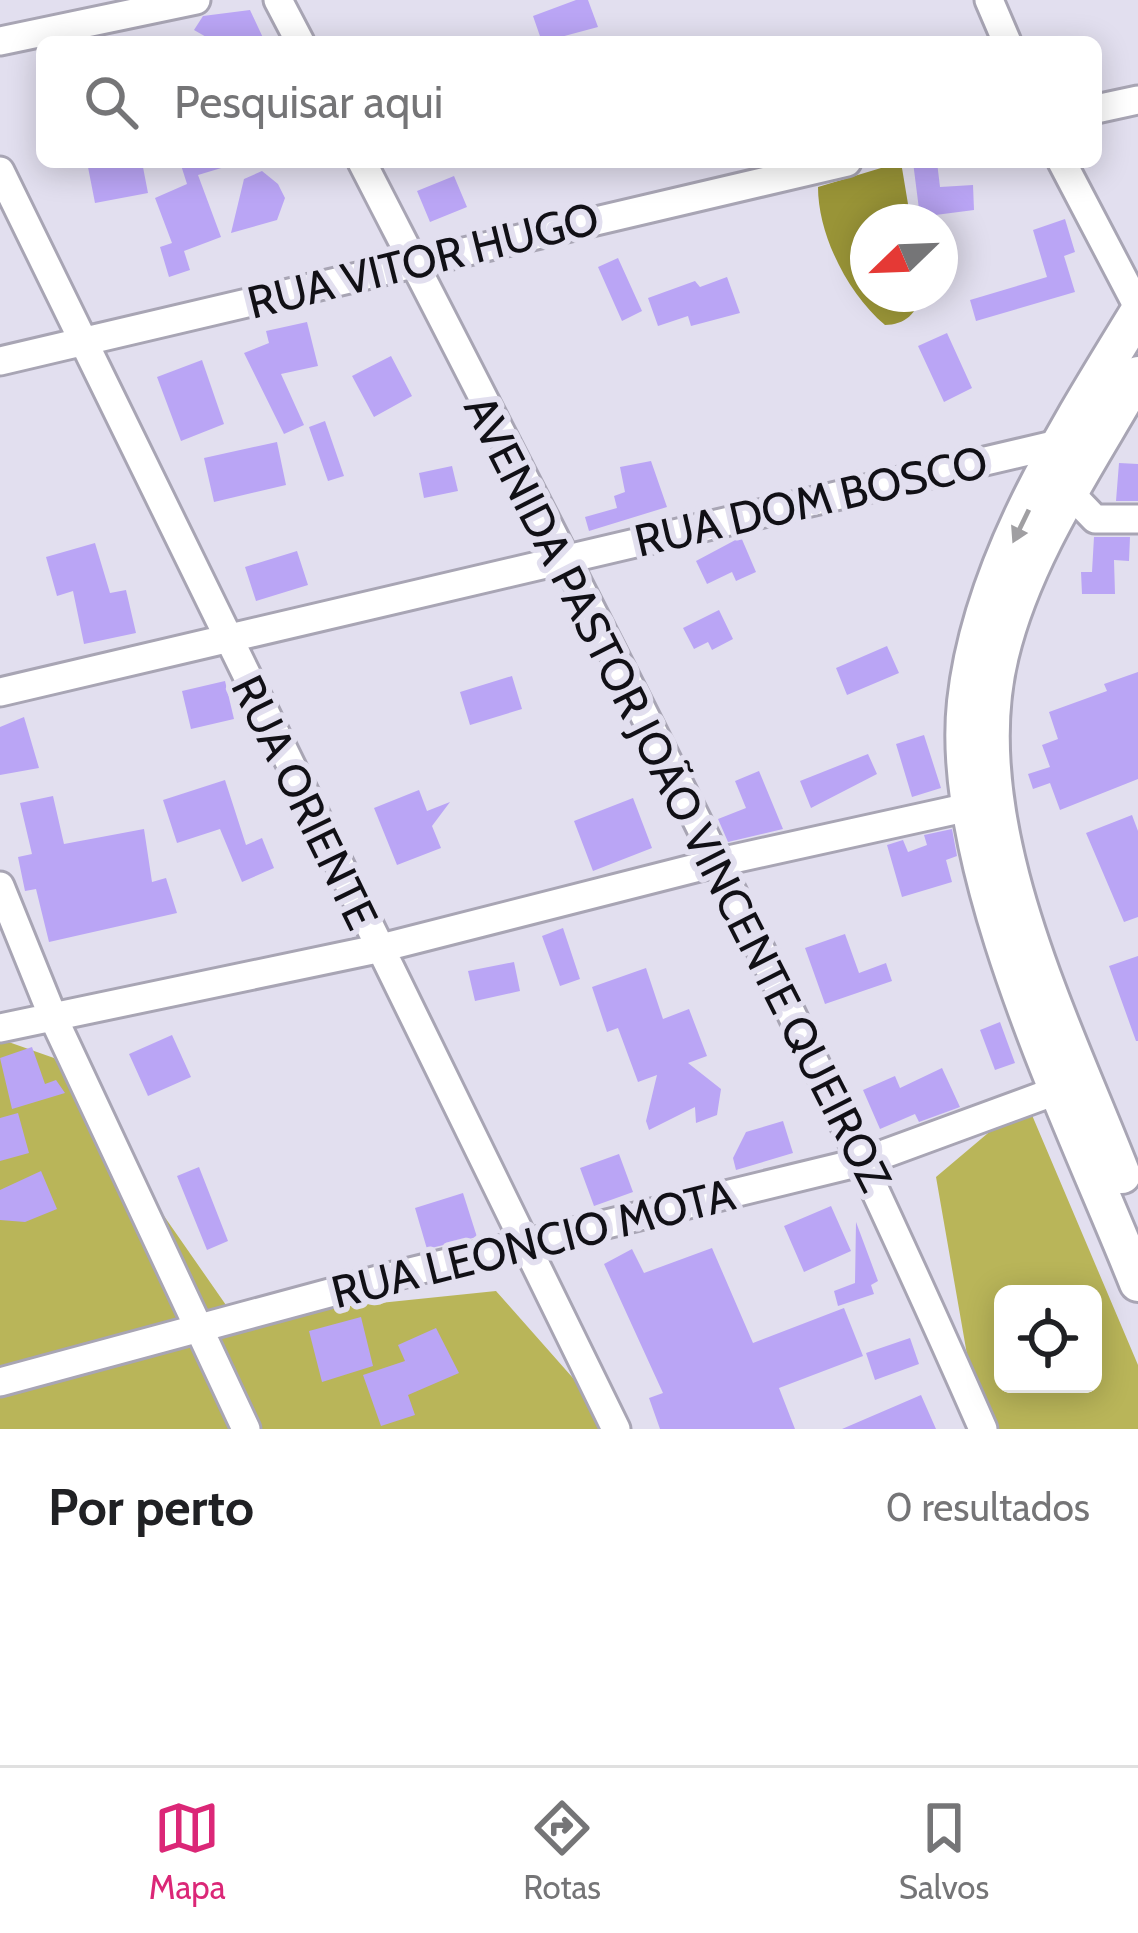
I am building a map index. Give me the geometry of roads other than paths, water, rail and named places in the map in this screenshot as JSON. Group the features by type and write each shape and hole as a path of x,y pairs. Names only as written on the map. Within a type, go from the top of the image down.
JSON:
{"main road":[{"path":"1138,310 1062,443 995,580 972,669 964,738 969,807 996,913 1138,1283"},
{"path":"1138,375 1071,494 1014,610 1000,653 990,727 993,787 1023,909 1138,1217"}],"street":[{"path":"0,41 196,0"},
{"path":"278,0 296,36"},
{"path":"989,0 1004,36"},
{"path":"1102,108 1138,100"},
{"name":"AVENIDA PASTOR JOÃO VINCENTE QUEIROZ","path":"365,168 567,558 865,1161 982,1429"},
{"name":"RUA VITOR HUGO","path":"0,361 821,168"},
{"path":"1065,168 1138,310"},
{"name":"RUA ORIENTE","path":"0,171 616,1429"},
{"name":"RUA DOM BOSCO","path":"0,692 1062,443"},
{"path":"1071,494 1095,519 1138,519"},
{"path":"0,1028 377,949 715,863 969,807"},
{"path":"0,886 53,1018 246,1429"},
{"name":"RUA LEONCIO MOTA","path":"0,1382 196,1328 865,1161 1061,1088"}]}
